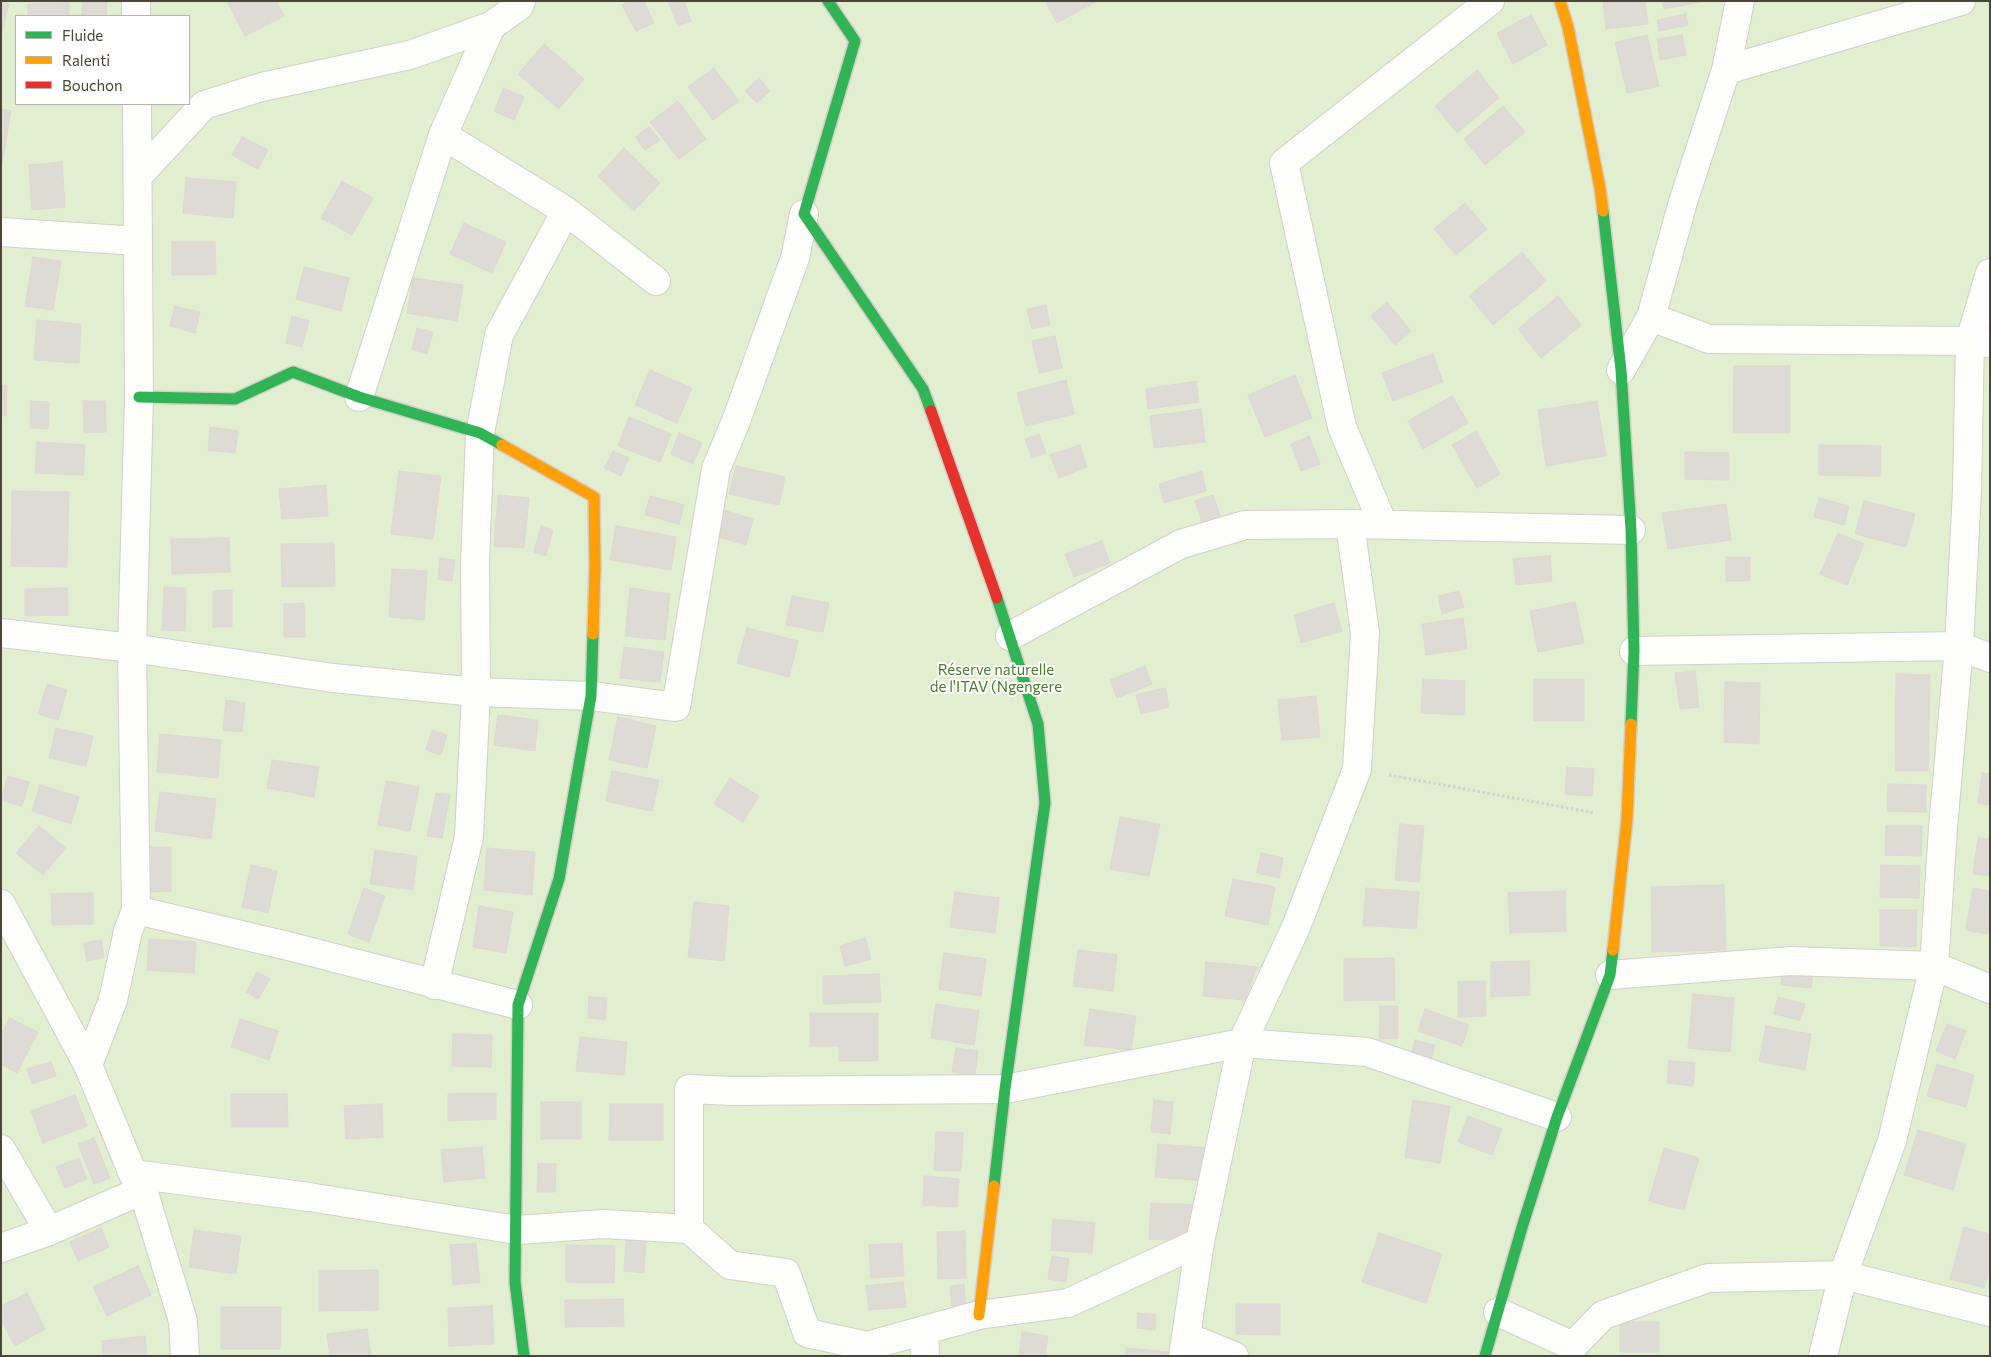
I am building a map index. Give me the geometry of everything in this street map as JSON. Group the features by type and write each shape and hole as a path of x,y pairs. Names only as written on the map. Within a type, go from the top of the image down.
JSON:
{"street":[{"path":"136,1 136,15"},
{"path":"1,632 132,648 333,678 476,692 591,696 676,708 716,469 736,421 795,258 804,214 856,41 828,1"},
{"path":"1383,524 1342,427 1284,164 1490,1"},
{"path":"1485,1356 1523,1224 1557,1118 1610,975 1627,819 1634,651 1632,530 1621,370 1600,188 1568,27 1560,1"},
{"path":"1621,370 1651,317 1683,202 1726,70 1740,1"},
{"path":"1726,70 1961,1"},
{"path":"138,176 204,105 262,87 410,55 491,26 523,3"},
{"path":"359,397 443,135 491,26"},
{"path":"88,1065 113,1000 128,931 136,910 132,648 139,397 137,105"},
{"path":"443,135 566,211 656,281"},
{"path":"434,985 469,837 476,692 476,564 480,433 499,336 566,211"},
{"path":"804,214 924,388 1010,636 1038,724 1044,803 1005,1089 979,1315"},
{"path":"1,232 138,241"},
{"path":"1823,1356 1843,1275 1892,1141 1934,966 1943,828 1959,646 1967,490 1980,342 1990,273"},
{"path":"1651,317 1709,339 1980,342"},
{"path":"139,397 235,399 293,372 359,397 480,433 594,496 595,567 591,696 559,879 518,1006 515,1282 524,1356"},
{"path":"1234,1356 1185,1346 1200,1242 1242,1042 1296,927 1357,770 1365,633 1350,524"},
{"path":"1010,636 1181,544 1245,525 1383,524 1632,530"},
{"path":"1634,651 1959,646 1990,658"},
{"path":"1,904 88,1065 138,1182 183,1321 185,1356"},
{"path":"136,910 288,946 518,1006"},
{"path":"1610,975 1791,962 1934,966 1990,989"},
{"path":"689,1229 689,1089 732,1092 1005,1089 1242,1042 1367,1052 1557,1118"},
{"path":"1,1149 49,1231"},
{"path":"1,1248 49,1231 138,1182 309,1197 517,1230 604,1224 689,1229 730,1265 786,1273 807,1333 867,1346 925,1343 979,1315 1068,1303 1200,1242"},
{"path":"1498,1312 1573,1346 1603,1315 1708,1278 1843,1275 1990,1312"}],"path":[{"path":"1357,770 1627,819"}],"green space":[{"name":"Réserve naturelle de l'ITAV (Ngengere","path":"1,1 1990,1 1990,1356 1,1356"}],"building":[{"path":"82,1 107,1 106,15 82,15"},
{"path":"227,1 276,1 284,16 245,36"},
{"path":"629,1 644,1 654,23 636,31 622,5"},
{"path":"668,1 684,1 691,21 678,26"},
{"path":"1045,1 1097,1 1057,23"},
{"path":"1603,1 1645,1 1648,24 1606,29"},
{"path":"1662,1 1706,1 1664,9"},
{"path":"1,2 9,4 1,36"},
{"path":"69,3 69,15 28,15 28,4"},
{"path":"1686,14 1688,25 1659,31 1657,20"},
{"path":"1531,15 1547,45 1513,64 1497,33"},
{"path":"1647,35 1659,86 1627,93 1615,42"},
{"path":"1682,35 1686,55 1660,60 1657,39"},
{"path":"544,44 584,79 559,109 518,74"},
{"path":"714,68 739,101 713,120 688,87"},
{"path":"1477,70 1499,98 1457,133 1435,106"},
{"path":"759,78 770,91 757,103 745,91"},
{"path":"504,88 524,97 514,120 494,111"},
{"path":"678,101 706,139 679,159 650,122"},
{"path":"1503,106 1525,132 1485,165 1464,139"},
{"path":"1,109 11,111 2,163 1,163"},
{"path":"649,127 660,140 645,150 635,137"},
{"path":"242,137 268,150 258,169 232,155"},
{"path":"624,148 660,183 634,211 598,176"},
{"path":"62,162 65,207 32,210 29,165"},
{"path":"186,178 236,182 233,218 183,213"},
{"path":"342,181 373,198 352,235 321,218"},
{"path":"1465,203 1487,229 1456,255 1434,229"},
{"path":"464,223 506,242 492,273 450,254"},
{"path":"172,242 215,242 216,274 172,275"},
{"path":"1522,252 1546,281 1493,325 1469,296"},
{"path":"33,257 61,261 53,310 25,306"},
{"path":"304,267 349,278 341,311 296,299"},
{"path":"413,278 463,285 457,321 407,313"},
{"path":"1558,296 1581,325 1541,358 1518,329"},
{"path":"1387,302 1411,331 1395,345 1371,316"},
{"path":"1046,305 1050,325 1032,329 1027,309"},
{"path":"175,306 200,312 195,333 170,326"},
{"path":"292,316 309,321 302,347 286,343"},
{"path":"37,320 81,324 79,363 34,360"},
{"path":"417,328 433,332 427,354 412,349"},
{"path":"1055,336 1062,368 1039,373 1032,341"},
{"path":"1433,354 1443,382 1393,401 1382,373"},
{"path":"1734,366 1790,366 1790,433 1733,433"},
{"path":"650,370 692,388 677,423 635,405"},
{"path":"1295,375 1312,418 1265,437 1248,395"},
{"path":"1066,380 1074,414 1026,426 1017,393"},
{"path":"1196,381 1199,402 1148,409 1146,389"},
{"path":"1,385 7,385 6,416 1,415"},
{"path":"1452,396 1468,423 1423,449 1408,421"},
{"path":"31,401 49,402 48,429 30,428"},
{"path":"83,401 105,401 106,432 84,433"},
{"path":"1597,401 1606,456 1546,466 1538,410"},
{"path":"1201,409 1205,442 1154,448 1150,416"},
{"path":"629,417 671,434 660,462 618,446"},
{"path":"210,427 238,431 235,453 208,450"},
{"path":"1476,431 1500,474 1477,488 1452,445"},
{"path":"679,433 702,443 693,464 671,454"},
{"path":"1039,434 1046,453 1032,458 1025,439"},
{"path":"1309,436 1320,464 1301,471 1291,444"},
{"path":"37,442 85,445 83,475 35,473"},
{"path":"1080,445 1087,467 1059,478 1050,455"},
{"path":"1819,445 1881,446 1880,476 1819,475"},
{"path":"613,451 629,458 621,476 604,468"},
{"path":"1685,452 1729,453 1729,480 1685,479"},
{"path":"736,466 785,477 779,505 729,494"},
{"path":"399,471 441,476 433,539 391,534"},
{"path":"1202,471 1206,491 1164,503 1159,484"},
{"path":"326,485 328,516 282,519 279,489"},
{"path":"12,491 69,492 67,567 11,566"},
{"path":"498,495 529,498 524,548 494,546"},
{"path":"1213,495 1221,518 1203,524 1195,501"},
{"path":"650,496 684,505 679,524 645,515"},
{"path":"1819,498 1849,506 1844,525 1814,517"},
{"path":"1864,501 1915,514 1906,547 1855,534"},
{"path":"1726,504 1731,540 1668,549 1662,513"},
{"path":"723,510 753,519 746,545 715,536"},
{"path":"541,526 553,530 546,556 534,552"},
{"path":"616,526 676,537 671,570 610,560"},
{"path":"1838,533 1864,544 1847,585 1820,574"},
{"path":"229,538 230,572 172,574 171,539"},
{"path":"1102,541 1110,563 1074,577 1065,554"},
{"path":"334,543 335,586 282,587 281,544"},
{"path":"1550,556 1552,581 1516,585 1513,559"},
{"path":"1726,557 1750,557 1750,581 1726,581"},
{"path":"440,558 455,560 452,581 438,579"},
{"path":"392,569 427,571 424,620 389,617"},
{"path":"164,587 186,588 185,631 162,630"},
{"path":"67,588 68,615 25,616 25,589"},
{"path":"630,588 670,594 665,640 625,636"},
{"path":"232,590 232,627 213,627 213,591"},
{"path":"1459,591 1464,607 1442,614 1438,596"},
{"path":"792,596 829,603 823,632 786,625"},
{"path":"1575,602 1584,643 1538,652 1530,611"},
{"path":"304,603 305,637 284,637 284,604"},
{"path":"1334,603 1342,631 1301,643 1294,615"},
{"path":"1463,618 1467,649 1426,655 1422,624"},
{"path":"747,628 798,641 789,677 737,663"},
{"path":"624,647 664,652 660,682 620,678"},
{"path":"1145,666 1152,684 1117,698 1110,680"},
{"path":"1695,671 1699,707 1680,709 1675,673"},
{"path":"1896,674 1930,675 1928,771 1895,771"},
{"path":"1423,679 1465,681 1464,715 1421,713"},
{"path":"1534,679 1584,679 1584,721 1534,721"},
{"path":"1725,682 1760,683 1759,744 1724,742"},
{"path":"47,684 67,690 58,720 38,714"},
{"path":"1165,688 1169,707 1141,714 1136,695"},
{"path":"1316,696 1320,737 1282,740 1278,700"},
{"path":"226,700 245,703 242,732 223,730"},
{"path":"498,715 538,720 535,751 494,745"},
{"path":"618,717 656,726 647,768 609,760"},
{"path":"56,728 93,736 86,766 49,758"},
{"path":"432,730 447,735 441,755 426,750"},
{"path":"160,734 221,740 218,778 157,772"},
{"path":"272,760 319,767 314,797 267,788"},
{"path":"1567,767 1594,769 1592,796 1565,794"},
{"path":"612,771 659,780 652,811 606,801"},
{"path":"1982,773 1990,774 1990,805 1978,803"},
{"path":"8,776 29,782 22,806 1,800"},
{"path":"730,778 759,796 743,822 714,804"},
{"path":"386,781 419,787 410,831 378,825"},
{"path":"1888,784 1926,785 1926,812 1887,811"},
{"path":"40,785 79,797 71,824 32,811"},
{"path":"160,792 216,799 211,839 155,831"},
{"path":"436,793 450,795 442,838 427,836"},
{"path":"1120,817 1160,824 1149,876 1110,869"},
{"path":"1400,824 1424,826 1419,882 1395,880"},
{"path":"39,826 66,848 43,875 16,853"},
{"path":"1886,826 1922,826 1921,856 1885,855"},
{"path":"1978,838 1990,839 1990,876 1973,874"},
{"path":"151,847 171,847 171,891 151,892"},
{"path":"487,848 535,852 532,895 484,890"},
{"path":"375,850 417,856 413,890 370,884"},
{"path":"1261,853 1283,858 1279,878 1257,873"},
{"path":"251,865 277,871 268,913 242,907"},
{"path":"1881,865 1920,866 1919,898 1880,897"},
{"path":"1233,879 1275,887 1268,925 1225,916"},
{"path":"1724,885 1726,950 1652,952 1651,887"},
{"path":"364,888 385,896 369,942 348,934"},
{"path":"1366,888 1419,892 1416,929 1363,925"},
{"path":"1973,888 1990,891 1988,934 1966,930"},
{"path":"1565,891 1566,931 1510,933 1508,893"},
{"path":"955,892 999,898 995,933 950,927"},
{"path":"93,893 93,924 52,925 51,894"},
{"path":"694,902 729,906 724,961 688,957"},
{"path":"479,906 513,912 506,953 473,947"},
{"path":"1880,910 1917,910 1916,947 1880,946"},
{"path":"865,938 871,959 845,966 840,946"},
{"path":"149,939 196,942 194,973 147,970"},
{"path":"101,940 104,957 87,961 84,943"},
{"path":"1078,950 1117,955 1113,991 1073,986"},
{"path":"944,953 986,959 981,996 939,989"},
{"path":"1394,958 1395,1000 1344,1001 1344,959"},
{"path":"1529,961 1530,995 1491,997 1491,962"},
{"path":"1206,962 1257,967 1245,1000 1203,996"},
{"path":"1783,969 1813,972 1811,988 1781,985"},
{"path":"257,972 270,979 258,999 246,992"},
{"path":"879,974 881,1002 823,1004 823,976"},
{"path":"1485,981 1486,1016 1458,1017 1458,982"},
{"path":"1693,994 1734,998 1730,1052 1688,1048"},
{"path":"589,997 607,998 605,1020 588,1018"},
{"path":"1778,997 1805,1004 1800,1020 1774,1014"},
{"path":"936,1004 979,1011 974,1045 931,1038"},
{"path":"1380,1006 1398,1006 1398,1038 1379,1039"},
{"path":"1090,1009 1136,1016 1131,1050 1084,1045"},
{"path":"1425,1009 1469,1025 1462,1046 1418,1031"},
{"path":"810,1013 878,1013 878,1061 839,1061 839,1046 810,1046"},
{"path":"10,1018 38,1032 17,1073 1,1064 1,1035"},
{"path":"240,1019 278,1031 269,1060 231,1047"},
{"path":"1947,1024 1966,1031 1955,1059 1936,1051"},
{"path":"1766,1026 1811,1034 1805,1070 1759,1061"},
{"path":"453,1034 492,1035 491,1067 452,1066"},
{"path":"580,1037 627,1042 624,1075 576,1071"},
{"path":"1415,1040 1435,1045 1431,1059 1412,1053"},
{"path":"956,1048 978,1051 975,1075 952,1072"},
{"path":"1669,1061 1695,1063 1693,1086 1667,1083"},
{"path":"51,1062 56,1076 32,1084 27,1069"},
{"path":"1937,1064 1974,1075 1966,1107 1927,1096"},
{"path":"496,1093 496,1119 448,1121 448,1094"},
{"path":"231,1094 287,1094 288,1127 231,1127"},
{"path":"75,1095 87,1126 43,1143 31,1111"},
{"path":"1154,1100 1173,1102 1170,1134 1151,1132"},
{"path":"1413,1100 1450,1106 1440,1163 1405,1157"},
{"path":"541,1102 581,1102 581,1139 541,1139"},
{"path":"382,1104 383,1137 346,1139 344,1106"},
{"path":"610,1104 663,1104 663,1140 609,1140"},
{"path":"1468,1116 1502,1129 1492,1155 1458,1142"},
{"path":"1918,1130 1966,1144 1953,1190 1904,1175"},
{"path":"936,1132 963,1133 961,1171 934,1170"},
{"path":"94,1138 110,1178 94,1184 78,1144"},
{"path":"1158,1144 1208,1148 1205,1181 1155,1177"},
{"path":"482,1147 485,1178 444,1182 441,1150"},
{"path":"1664,1148 1699,1158 1684,1210 1649,1201"},
{"path":"79,1158 87,1179 65,1188 56,1167"},
{"path":"538,1163 556,1164 555,1192 537,1192"},
{"path":"924,1176 959,1179 957,1207 923,1205"},
{"path":"1151,1203 1198,1205 1196,1241 1149,1239"},
{"path":"1053,1219 1095,1223 1092,1253 1051,1250"},
{"path":"1964,1227 1990,1234 1990,1267 1984,1288 1950,1279"},
{"path":"101,1228 109,1247 78,1261 70,1242"},
{"path":"194,1230 241,1236 236,1274 189,1267"},
{"path":"965,1231 966,1278 938,1279 937,1232"},
{"path":"1379,1233 1442,1254 1426,1303 1362,1282"},
{"path":"626,1239 646,1240 644,1273 624,1271"},
{"path":"476,1243 480,1282 453,1285 450,1245"},
{"path":"902,1243 904,1276 871,1278 869,1245"},
{"path":"566,1245 615,1246 614,1283 566,1282"},
{"path":"1052,1256 1069,1259 1066,1282 1048,1279"},
{"path":"138,1266 151,1295 107,1316 93,1287"},
{"path":"378,1270 378,1310 319,1311 319,1271"},
{"path":"903,1282 906,1307 869,1310 866,1286"},
{"path":"964,1284 966,1306 952,1307 950,1286"},
{"path":"27,1293 45,1329 15,1346 1,1320 1,1306"},
{"path":"623,1299 624,1326 565,1327 565,1300"},
{"path":"1236,1304 1280,1304 1280,1335 1236,1334"},
{"path":"492,1306 494,1344 449,1346 448,1308"},
{"path":"221,1307 281,1307 280,1349 221,1349"},
{"path":"1138,1313 1156,1315 1155,1330 1137,1328"},
{"path":"1620,1322 1659,1322 1659,1352 1620,1352"},
{"path":"367,1329 371,1356 330,1356 327,1334"},
{"path":"1022,1332 1048,1336 1045,1356 1019,1356"},
{"path":"145,1336 147,1356 103,1356 102,1341"},
{"path":"1126,1348 1170,1352 1170,1356 1126,1356"}],"traffic: fast":[{"path":"828,1 855,41 804,214 923,389 931,411"},
{"path":"1603,211 1621,370 1631,530 1634,651 1631,724"},
{"path":"139,397 235,399 293,372 359,397 480,433 502,445"},
{"path":"994,1186 1005,1089 1045,803 1038,724 997,598"},
{"path":"524,1356 515,1282 518,1005 559,879 591,696 593,634"},
{"path":"1485,1356 1523,1224 1557,1117 1610,975 1613,950"}],"traffic: slow":[{"path":"1560,1 1568,27 1603,211"},
{"path":"502,445 594,497 595,567 593,634"},
{"path":"1613,950 1627,819 1631,724"},
{"path":"979,1315 994,1186"}],"traffic: jam":[{"path":"931,411 997,598"}]}
